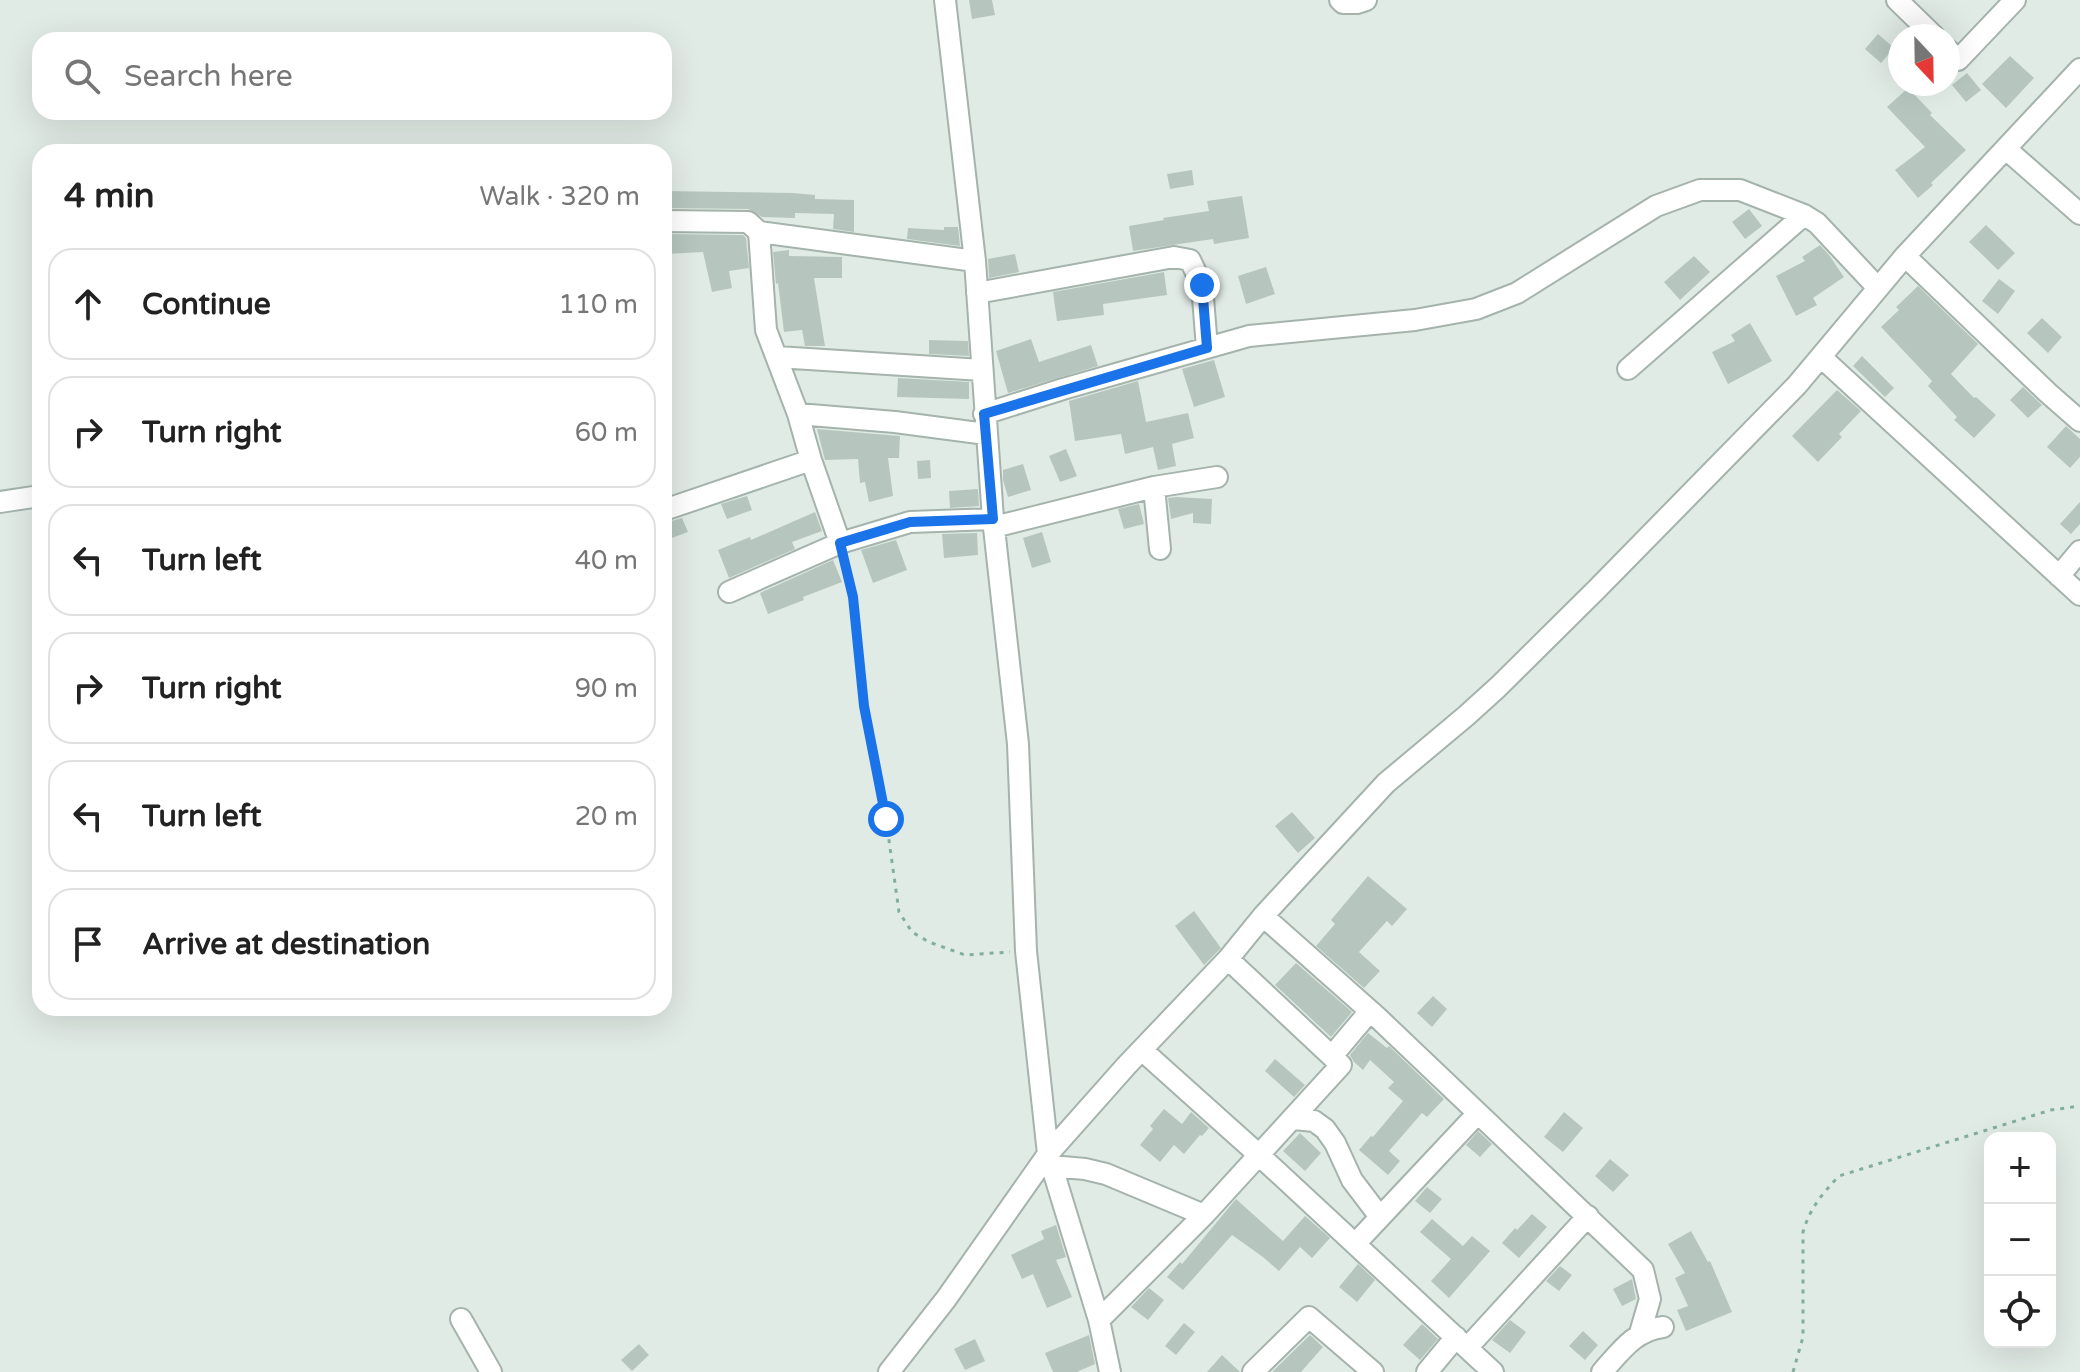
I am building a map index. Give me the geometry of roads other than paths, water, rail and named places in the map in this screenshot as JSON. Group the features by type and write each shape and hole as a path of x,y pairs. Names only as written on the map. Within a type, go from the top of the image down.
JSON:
{"street":[{"path":"945,0 975,261 985,424 1018,744 1026,951 1050,1160 1099,1320 1110,1372"},
{"path":"1340,0 1343,3 1357,3 1366,0"},
{"path":"1897,0 1922,24"},
{"path":"1960,58 2015,0"},
{"path":"889,1372 1050,1160 1127,1065 1228,959 1263,916 1386,783 1498,687 1797,385 1905,256 2080,69"},
{"path":"2006,149 2080,214"},
{"path":"798,414 895,422 985,424 1249,336 1415,320 1476,309 1517,293 1656,206 1700,190 1740,190 1804,215 1817,223 1878,288"},
{"path":"1628,369 1804,215"},
{"path":"672,221 748,222 759,232 975,261"},
{"path":"759,232 766,330 798,414 840,543"},
{"path":"1905,256 2080,421"},
{"path":"977,293 1174,257 1190,260 1202,285 1207,348"},
{"path":"777,357 982,370"},
{"path":"1821,357 2080,595"},
{"path":"672,507 811,460"},
{"path":"729,592 840,543 910,522 994,523 1154,487 1217,477"},
{"path":"1154,487 1160,549"},
{"path":"0,502 32,497"},
{"path":"2059,576 2080,551"},
{"path":"1263,916 1370,1011 1643,1270 1650,1299 1640,1333"},
{"path":"1099,1320 1204,1215 1341,1065 1228,959"},
{"path":"1332,1056 1370,1011"},
{"path":"1143,1051 1493,1372"},
{"path":"1355,1244 1478,1113"},
{"path":"1294,1119 1314,1121 1325,1129 1352,1180 1380,1217"},
{"path":"1050,1160 1106,1174 1204,1215"},
{"path":"1427,1372 1461,1343 1588,1216"},
{"path":"1253,1372 1309,1317 1373,1372"},
{"path":"461,1319 491,1372"},
{"path":"1602,1372 1640,1333 1663,1327"}]}
